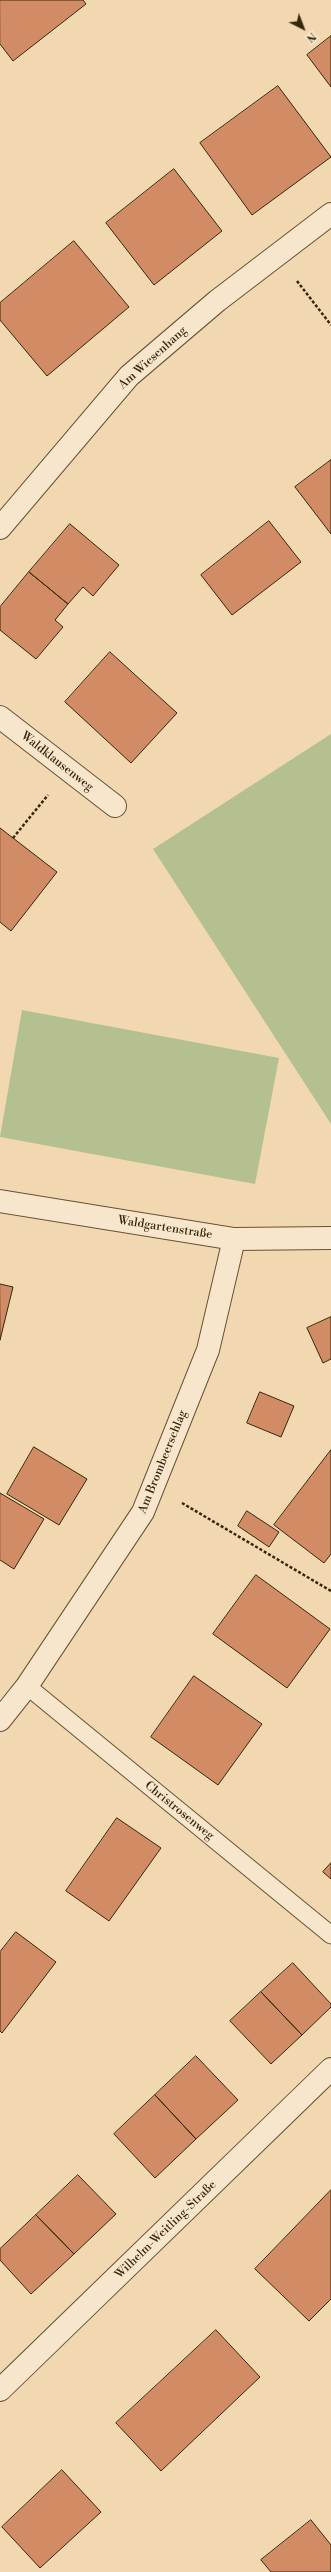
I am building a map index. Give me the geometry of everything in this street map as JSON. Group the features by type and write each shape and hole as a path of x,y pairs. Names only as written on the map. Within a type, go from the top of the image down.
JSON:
{"street":[{"name":"Am Wiesenhang","path":"0,528 129,376 217,300 331,214"},
{"name":"Waldklausenweg","path":"0,717 115,806"},
{"name":"Waldgartenstraße","path":"0,1201 234,1239 331,1238"},
{"name":"Am Brombeerschlag","path":"0,1720 27,1686 143,1512 208,1350 234,1239"},
{"name":"Wilhelm-Weitling-Straße","path":"0,2390 331,2069"}],"lane":[{"name":"Christrosenweg","path":"27,1686 331,1935"}],"path":[{"path":"277,254 331,325"},
{"path":"13,838 69,771"},
{"path":"154,1486 331,1591"}],"green space":[{"path":"331,734 331,1124 153,849"},
{"path":"22,1010 279,1058 255,1184 0,1137"}],"building":[{"path":"0,0 83,0 86,4 13,61 0,44"},
{"path":"331,36 331,87 307,55"},
{"path":"278,86 331,157 252,215 200,143"},
{"path":"174,169 222,231 154,285 106,223"},
{"path":"74,241 129,307 47,376 0,320 0,303"},
{"path":"331,460 331,534 295,487"},
{"path":"269,521 301,562 232,615 201,575"},
{"path":"70,524 119,565 93,596 83,587 68,604 29,572"},
{"path":"29,572 68,604 55,620 63,627 36,659 0,630 0,607"},
{"path":"110,652 177,713 131,763 65,702"},
{"path":"0,828 57,872 11,931 0,922"},
{"path":"0,1284 13,1287 0,1340"},
{"path":"331,1317 331,1359 323,1363 307,1328"},
{"path":"260,1392 294,1406 281,1437 247,1423"},
{"path":"34,1447 87,1479 59,1525 7,1494"},
{"path":"331,1450 331,1554 324,1563 274,1525"},
{"path":"0,1493 44,1519 14,1569 0,1560"},
{"path":"247,1511 279,1532 269,1547 238,1526"},
{"path":"256,1575 330,1629 287,1688 213,1634"},
{"path":"194,1676 262,1724 218,1785 151,1737"},
{"path":"117,1818 161,1848 109,1921 66,1891"},
{"path":"331,1863 331,1879 323,1872"},
{"path":"16,1932 56,1962 2,2033 0,2031 0,1952"},
{"path":"293,1963 331,2004 331,2007 302,2035 261,1992"},
{"path":"261,1992 302,2035 271,2064 230,2021"},
{"path":"196,2056 238,2100 196,2139 155,2095"},
{"path":"155,2095 196,2139 155,2178 114,2134"},
{"path":"78,2175 116,2214 74,2254 36,2215"},
{"path":"331,2190 331,2299 309,2321 255,2269"},
{"path":"36,2215 74,2254 31,2294 0,2260 0,2249"},
{"path":"216,2330 260,2377 161,2471 116,2423"},
{"path":"62,2470 101,2512 40,2568 2,2527"},
{"path":"311,2520 331,2545 331,2572 271,2572 261,2560"}]}
